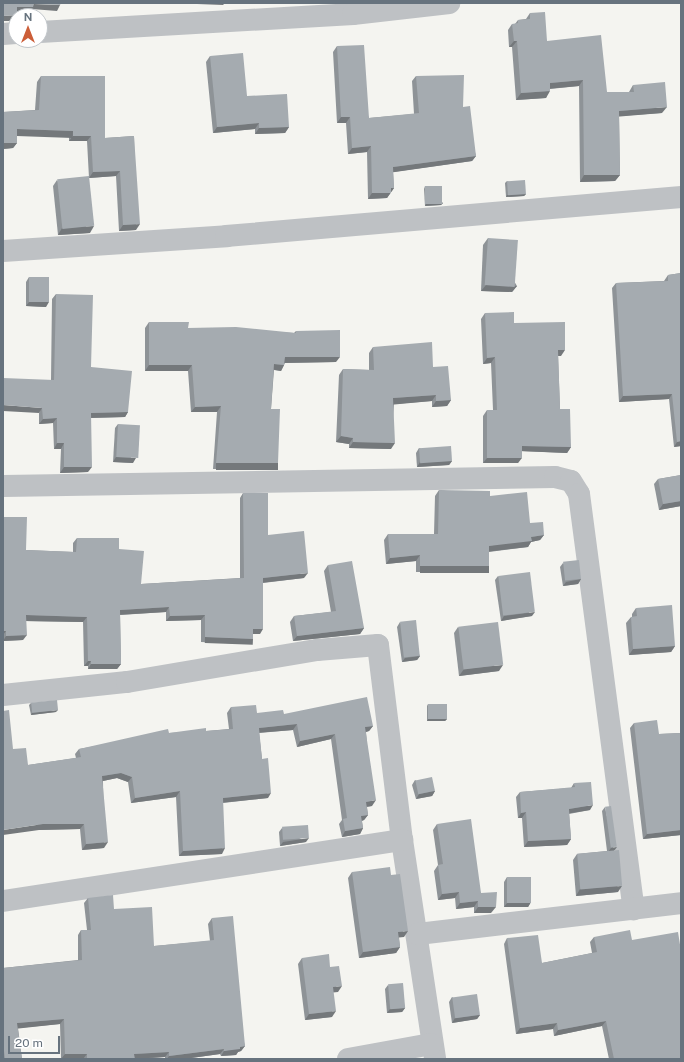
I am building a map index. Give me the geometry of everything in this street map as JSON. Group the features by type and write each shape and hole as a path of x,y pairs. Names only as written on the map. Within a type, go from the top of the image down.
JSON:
{"street":[{"path":"48,32 353,14 449,3"},
{"path":"3,251 233,235 681,196"},
{"path":"3,486 555,477 571,481 579,494 634,909"},
{"path":"3,695 127,682 317,650 378,645 402,840 418,934 433,1052 348,1059"},
{"path":"3,901 402,840"},
{"path":"418,934 681,903"}],"building":[{"path":"3,3 61,3 60,5 34,4 33,7 8,8 8,16 3,16"},
{"path":"545,12 547,41 601,35 607,92 634,92 633,85 665,82 667,107 619,111 620,175 584,175 583,80 550,83 550,91 521,93 517,41 514,41 512,24 518,23 518,20 530,19 530,13"},
{"path":"364,45 369,118 419,113 416,76 464,75 463,107 470,106 476,156 393,167 394,188 391,188 391,193 372,193 371,146 352,148 350,117 341,117 337,46"},
{"path":"243,53 247,96 287,94 289,127 259,128 259,123 217,127 210,56"},
{"path":"41,76 105,76 105,138 134,136 140,224 123,225 120,171 93,172 91,136 73,136 73,131 17,129 17,143 3,143 3,112 39,110"},
{"path":"89,176 94,226 62,229 57,179"},
{"path":"525,180 526,194 508,195 507,181"},
{"path":"425,186 442,186 442,204 425,204"},
{"path":"488,238 518,240 515,287 485,285"},
{"path":"681,273 681,441 677,442 672,394 623,396 616,283 668,281 668,275"},
{"path":"29,277 49,277 49,302 29,302"},
{"path":"56,294 93,295 91,367 132,371 128,412 91,413 92,467 64,467 64,443 57,443 57,418 43,419 42,408 3,405 3,378 54,380"},
{"path":"514,312 514,323 565,322 565,350 558,350 560,409 570,409 571,447 522,446 522,458 487,458 487,410 497,410 495,357 487,358 485,313"},
{"path":"149,322 189,322 188,328 236,327 296,333 296,331 340,330 340,357 285,357 284,365 274,364 271,409 280,409 278,463 216,463 221,406 195,407 192,365 149,365"},
{"path":"432,342 433,367 448,366 451,400 436,401 436,395 393,398 395,443 353,442 353,438 341,436 343,369 374,370 373,347"},
{"path":"118,424 140,425 138,458 116,457"},
{"path":"451,446 452,461 420,463 419,448"},
{"path":"681,475 681,501 663,504 658,479"},
{"path":"439,490 490,491 490,496 527,492 530,523 543,522 544,535 531,537 532,541 489,546 489,566 420,566 420,555 390,558 388,534 438,534"},
{"path":"243,493 268,493 268,535 304,531 308,573 263,578 263,629 253,629 253,639 205,637 205,615 170,616 169,607 120,610 121,664 91,664 91,661 88,661 87,617 26,615 27,635 6,636 6,631 3,631 3,517 27,517 26,550 76,552 77,538 119,538 119,549 144,551 141,584 244,578"},
{"path":"579,560 581,579 565,581 563,562"},
{"path":"352,561 364,628 297,636 294,616 336,611 328,565"},
{"path":"530,572 535,612 503,616 498,576"},
{"path":"672,605 675,646 633,649 631,617 637,616 636,608"},
{"path":"416,620 420,656 404,657 400,622"},
{"path":"498,622 503,665 464,670 458,627"},
{"path":"367,697 373,726 365,727 376,800 366,802 368,815 361,816 363,828 345,831 343,819 347,818 335,734 300,741 297,724 259,728 262,759 268,758 271,793 223,798 225,848 183,851 180,791 135,798 132,777 121,773 102,776 108,842 86,844 84,824 43,824 3,830 3,711 9,710 13,749 26,748 28,765 81,757 79,749 168,729 169,733 206,728 206,731 233,729 231,707 256,705 257,713 283,710 284,714"},
{"path":"57,700 58,710 32,713 31,703"},
{"path":"428,704 447,704 447,719 428,719"},
{"path":"657,720 659,734 681,733 681,830 647,834 634,723"},
{"path":"432,777 435,791 418,794 415,781"},
{"path":"591,782 593,805 569,809 571,839 528,841 526,812 521,813 520,792 575,787 574,783"},
{"path":"611,806 617,847 611,847 605,807"},
{"path":"471,819 481,893 497,892 496,907 478,907 478,901 460,903 459,892 442,894 438,865 443,864 437,824"},
{"path":"308,825 309,838 283,840 282,827"},
{"path":"619,850 622,886 580,890 577,854"},
{"path":"390,867 391,875 400,874 408,931 398,932 400,947 363,952 352,872"},
{"path":"507,877 531,877 531,903 507,903"},
{"path":"113,895 114,909 152,907 154,946 214,940 212,918 233,916 245,1046 240,1047 240,1049 224,1051 224,1049 169,1056 169,1052 134,1054 135,1059 87,1059 87,1054 65,1054 64,1019 17,1023 22,1059 5,1059 3,1043 3,968 82,960 81,930 91,930 88,898"},
{"path":"630,930 632,940 678,932 681,951 681,1059 614,1059 606,1021 558,1030 557,1023 520,1028 507,938 538,935 542,963 597,952 594,937"},
{"path":"329,954 330,967 339,966 342,986 333,987 336,1011 309,1014 302,958"},
{"path":"403,983 405,1008 390,1009 388,984"},
{"path":"477,994 480,1015 455,1018 452,997"}]}
